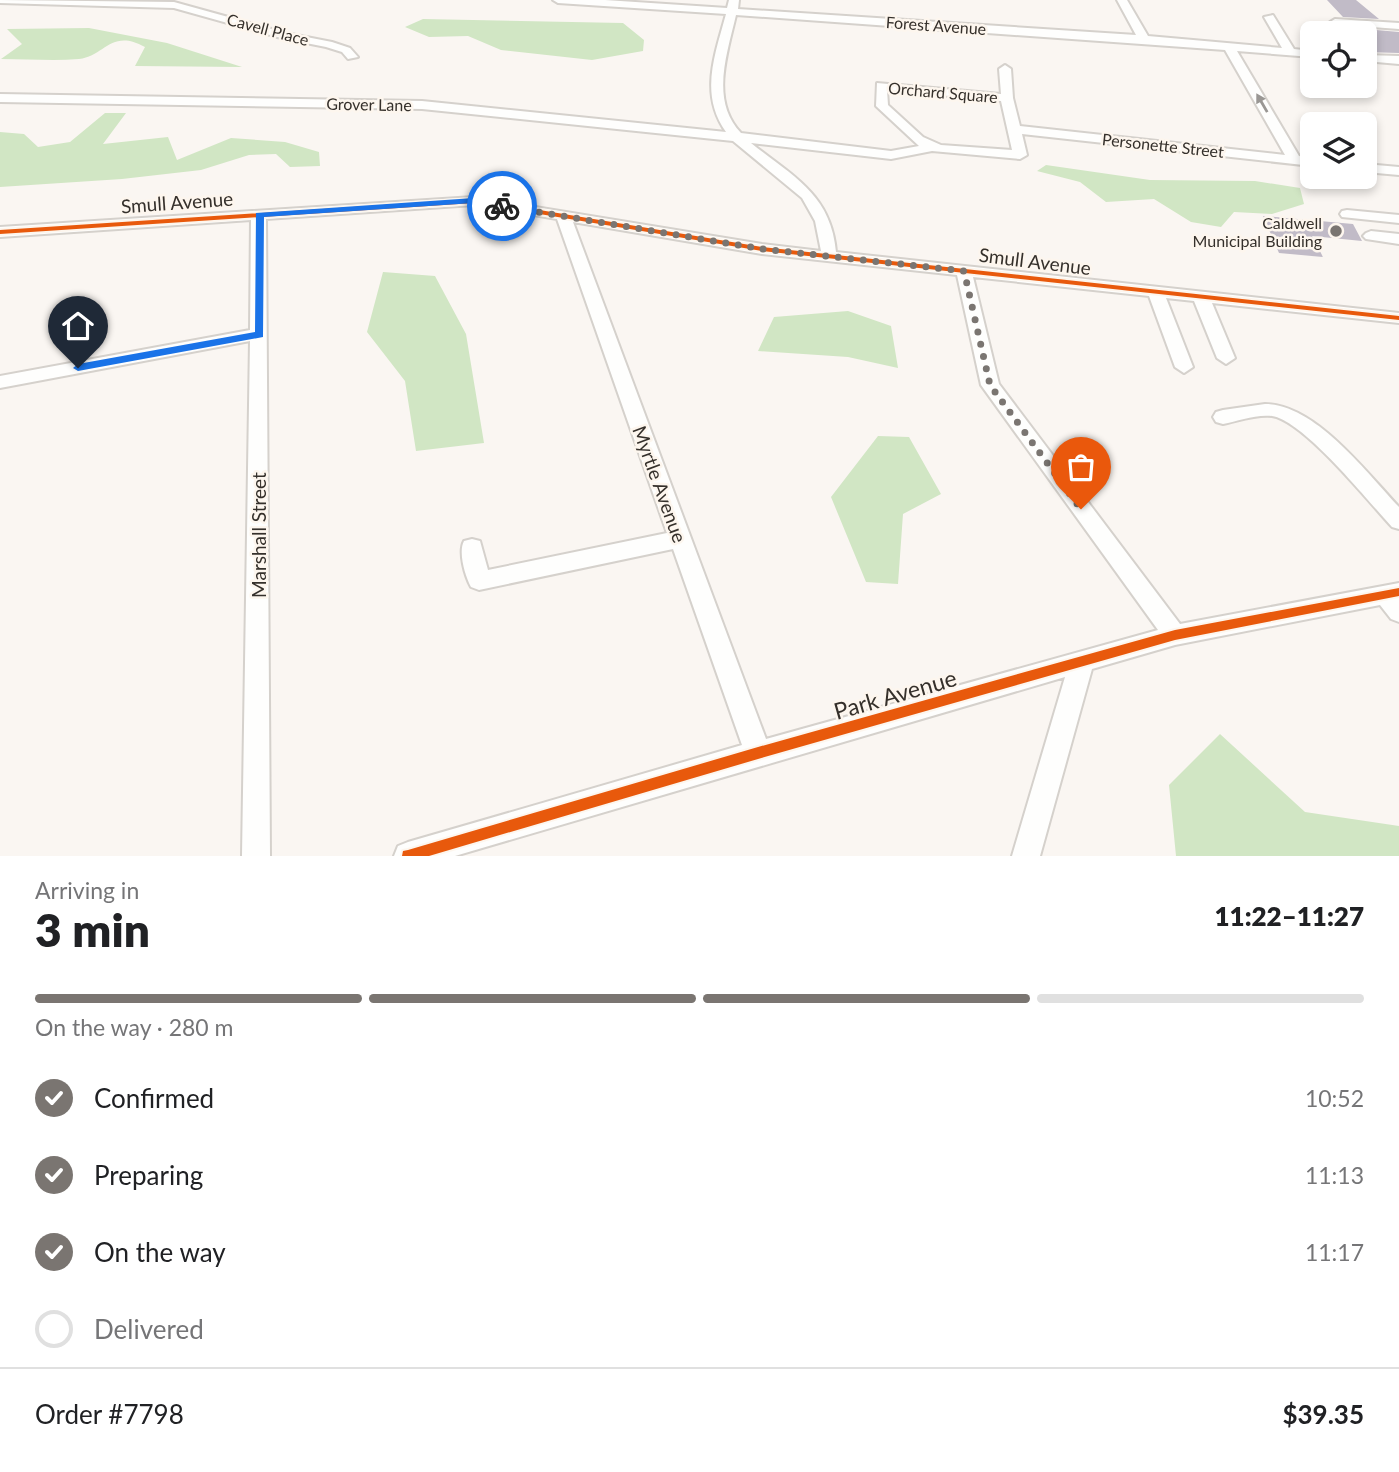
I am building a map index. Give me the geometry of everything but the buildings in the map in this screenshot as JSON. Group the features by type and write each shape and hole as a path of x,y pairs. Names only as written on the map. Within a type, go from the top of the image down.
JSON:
{"street":[{"name":"Cavell Place","path":"0,0 155,3 186,7 285,37 328,44 345,50 352,57"},
{"name":"Forest Avenue","path":"558,0 733,6 1300,53"},
{"path":"1122,0 1144,39"},
{"path":"733,6 716,92 723,119 737,137 797,183 818,209 827,232 829,257"},
{"path":"1269,17 1290,52"},
{"path":"1377,28 1396,31"},
{"path":"1377,31 1396,31"},
{"path":"1229,46 1295,160"},
{"path":"1377,59 1399,60"},
{"name":"Orchard Square","path":"737,137 891,155 933,147 1020,155 1007,97 1005,69"},
{"name":"Orchard Square","path":"933,147 918,140 882,106 881,86 1007,97"},
{"name":"Grover Lane","path":"0,98 422,105 737,137"},
{"name":"Personette Street","path":"1014,129 1300,161"},
{"path":"1377,169 1399,171"},
{"name":"Smull Avenue","path":"0,232 474,201 762,249 1399,318"},
{"name":"Marshall Street","path":"256,856 259,214"},
{"name":"Myrtle Avenue","path":"563,216 758,753"},
{"path":"1371,236 1399,239"},
{"path":"964,271 990,385 1175,635"},
{"path":"1156,293 1184,367"},
{"path":"1201,297 1226,358"},
{"path":"0,382 260,334"},
{"path":"1223,417 1269,410 1289,415 1311,431 1399,521"},
{"path":"472,547 479,581 680,539"},
{"name":"Park Avenue","path":"408,856 1175,635 1394,600"},
{"path":"1026,856 1082,662"}],"lane":[{"path":"1347,214 1399,219"}],"green space":[{"path":"423,19 623,23 644,40 643,51 592,60 501,50 468,36 429,37 405,27"},
{"path":"89,28 167,43 242,67 135,66 145,47 124,40 79,59 1,59 22,44 7,29"},
{"path":"105,113 126,113 103,144 168,137 177,160 231,138 285,142 319,152 320,166 290,167 276,154 249,155 201,170 122,179 0,187 0,132 24,134 38,147 70,142"},
{"path":"1046,165 1150,180 1255,181 1300,188 1304,204 1272,214 1234,212 1221,227 1191,222 1154,199 1106,202 1080,182 1037,171"},
{"path":"383,272 435,276 466,334 484,443 416,451 405,381 367,332"},
{"path":"848,311 891,326 898,368 848,357 758,351 774,317"},
{"path":"878,436 909,437 941,494 903,514 898,584 866,582 831,497"},
{"path":"1220,734 1305,812 1399,826 1399,856 1176,856 1169,785"}],"cycle path":[{"path":"0,232 474,201 762,249 1399,318"},
{"path":"408,856 1175,635 1399,592"}],"way so far":[{"path":"502,206 762,249 964,271 990,385 1081,509"}],"place":[{"name":"Caldwell Municipal Building","path":"1336,231"}],"route":[{"path":"78,368 260,334 259,214 474,201 502,206"}]}
